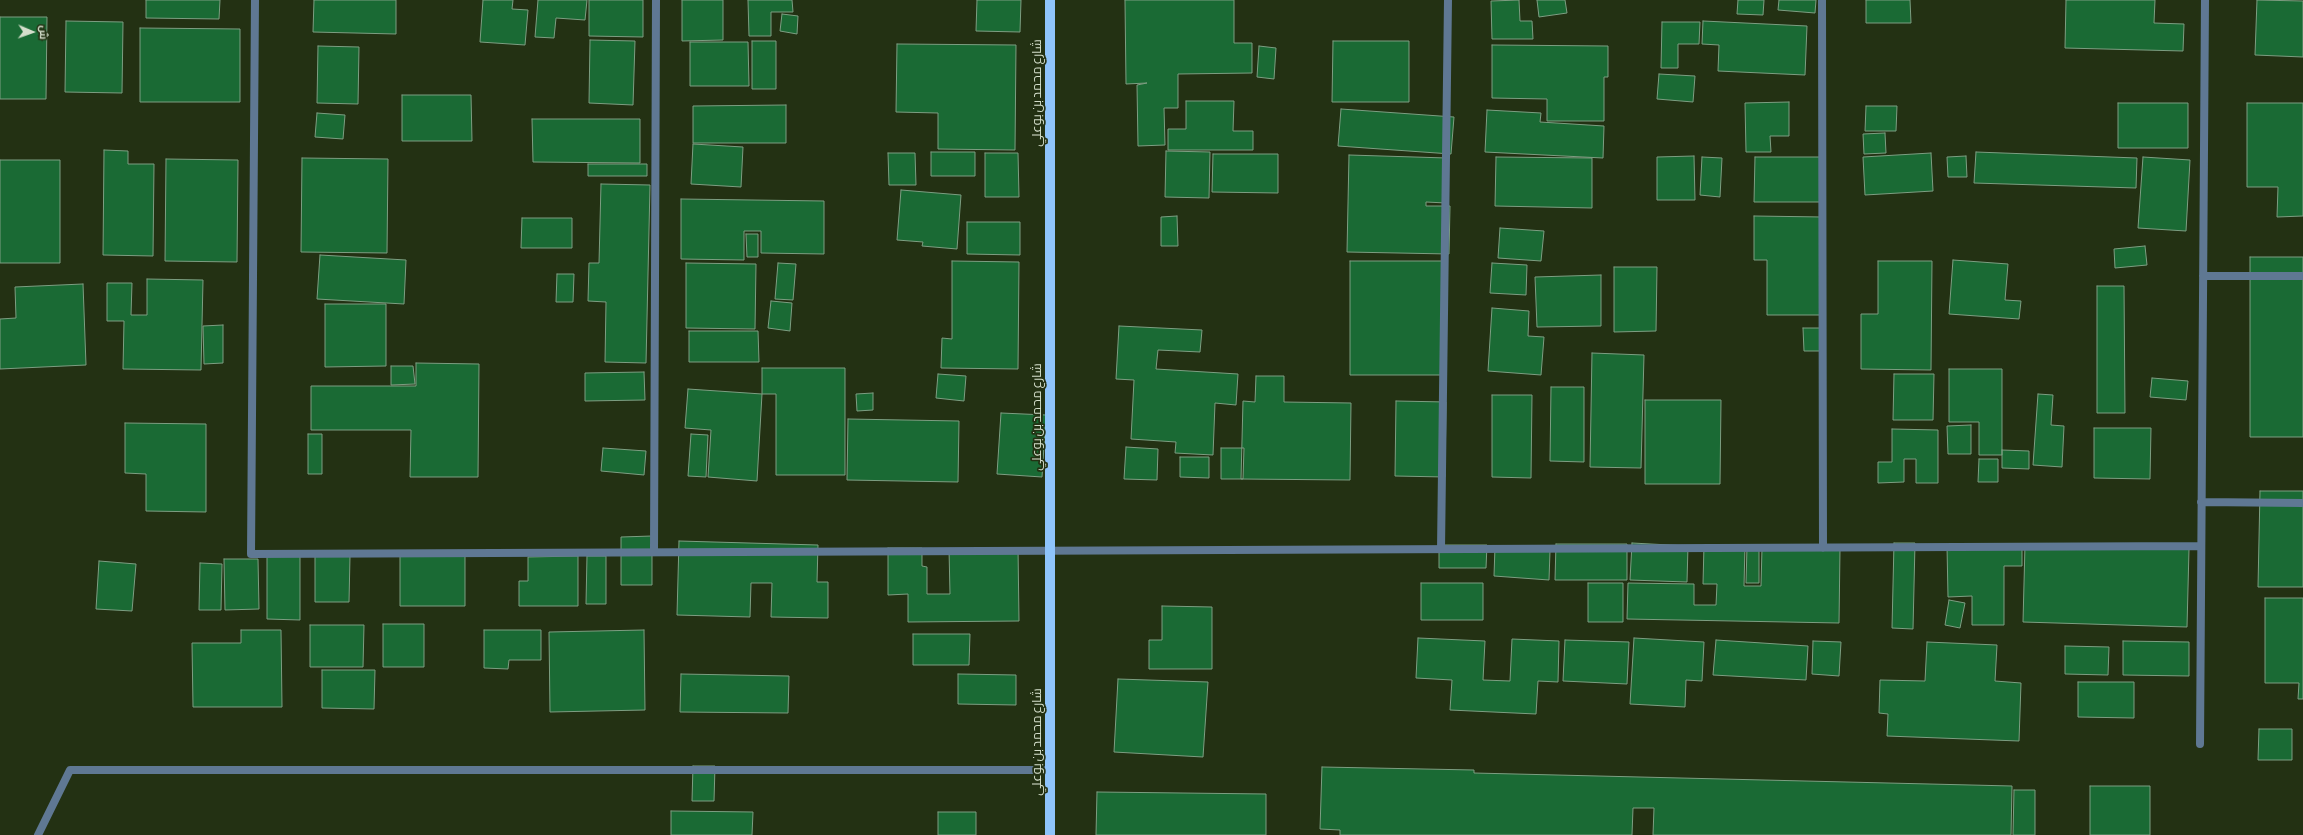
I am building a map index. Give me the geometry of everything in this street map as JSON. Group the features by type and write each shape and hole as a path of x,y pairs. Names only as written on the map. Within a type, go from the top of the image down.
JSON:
{"main road":[{"name":"شارع محمد بن بوعلي","path":"1050,0 1050,835"}],"street":[{"path":"255,0 251,554 654,552 1050,553 1441,549 2201,546"},
{"path":"654,552 656,0"},
{"path":"1441,549 1448,0"},
{"path":"1822,0 1823,548"},
{"path":"2200,744 2204,0"},
{"path":"2203,276 2303,276"},
{"path":"2201,502 2303,503"},
{"path":"38,835 70,770 1050,770"}],"building":[{"path":"146,0 220,0 219,19 146,18"},
{"path":"314,0 396,0 396,34 313,32"},
{"path":"483,0 513,0 512,9 528,10 525,45 480,42"},
{"path":"538,0 587,0 585,20 556,18 554,38 535,37"},
{"path":"589,0 643,0 643,37 589,36"},
{"path":"682,0 723,0 723,40 682,41"},
{"path":"748,0 792,0 793,12 771,12 771,36 749,36"},
{"path":"977,0 1021,0 1020,32 976,31"},
{"path":"1125,0 1234,0 1234,43 1252,43 1252,73 1178,74 1178,108 1164,108 1165,145 1138,146 1137,85 1147,83 1126,84"},
{"path":"1519,0 1520,21 1532,21 1533,39 1492,39 1491,1"},
{"path":"1537,0 1565,0 1567,13 1539,17"},
{"path":"1738,0 1764,0 1763,15 1737,14"},
{"path":"1779,0 1816,0 1815,13 1778,10"},
{"path":"1866,0 1910,0 1911,23 1866,23"},
{"path":"2066,0 2155,0 2154,23 2184,24 2183,51 2065,48"},
{"path":"2257,0 2303,1 2303,57 2255,55"},
{"path":"782,14 798,16 797,34 780,31"},
{"path":"0,17 47,17 46,99 0,99"},
{"path":"66,21 123,22 122,93 65,92"},
{"path":"1703,21 1807,26 1805,75 1718,71 1719,45 1702,44"},
{"path":"1662,22 1700,22 1699,44 1678,44 1678,68 1661,68"},
{"path":"140,28 240,29 240,102 140,102"},
{"path":"590,40 635,41 633,105 589,103"},
{"path":"752,41 776,41 776,89 752,89"},
{"path":"1333,41 1409,41 1409,102 1332,102"},
{"path":"690,42 748,42 749,86 690,86"},
{"path":"897,44 1016,45 1015,150 938,149 938,113 896,112"},
{"path":"1492,45 1608,46 1608,77 1604,77 1604,121 1547,121 1547,99 1492,98"},
{"path":"318,46 359,47 358,104 317,103"},
{"path":"1259,46 1276,48 1274,79 1257,77"},
{"path":"1659,74 1695,76 1693,102 1657,99"},
{"path":"402,95 471,95 472,141 402,141"},
{"path":"1186,101 1234,101 1233,131 1253,131 1253,150 1168,150 1168,129 1186,129"},
{"path":"1789,102 1789,136 1770,136 1771,152 1746,152 1745,103"},
{"path":"2118,103 2188,103 2188,148 2118,148"},
{"path":"2247,103 2303,103 2303,216 2277,217 2278,187 2247,187"},
{"path":"786,105 786,143 693,143 693,106"},
{"path":"1866,106 1897,106 1896,131 1865,131"},
{"path":"1341,109 1454,117 1451,154 1338,146"},
{"path":"1487,110 1541,113 1540,122 1604,126 1603,158 1485,152"},
{"path":"317,113 345,115 343,139 315,137"},
{"path":"532,119 640,119 640,163 533,162"},
{"path":"1885,133 1886,153 1864,154 1863,134"},
{"path":"693,144 743,147 741,187 691,184"},
{"path":"104,150 128,151 128,164 154,164 153,256 103,255"},
{"path":"1166,151 1210,152 1209,198 1165,197"},
{"path":"931,152 975,152 975,176 931,176"},
{"path":"1976,152 2137,158 2136,188 1974,183"},
{"path":"888,153 915,153 916,185 889,185"},
{"path":"985,153 1018,153 1019,197 985,197"},
{"path":"1931,153 1933,191 1865,195 1863,157"},
{"path":"1213,154 1278,154 1278,193 1212,192"},
{"path":"1349,155 1447,158 1446,203 1426,202 1426,206 1450,206 1449,254 1347,252"},
{"path":"1694,156 1695,200 1657,200 1657,157"},
{"path":"1966,156 1967,177 1948,177 1947,157"},
{"path":"1496,157 1592,158 1592,208 1495,206"},
{"path":"1702,157 1722,158 1720,197 1700,195"},
{"path":"1755,157 1822,157 1822,202 1754,202"},
{"path":"2143,157 2190,160 2186,231 2138,228"},
{"path":"302,158 388,159 387,253 301,252"},
{"path":"166,159 238,160 237,262 165,261"},
{"path":"0,160 60,160 60,263 0,263"},
{"path":"588,164 647,164 647,176 588,176"},
{"path":"601,184 650,185 646,363 605,362 606,302 588,301 589,263 599,263"},
{"path":"901,190 961,195 957,249 922,246 923,242 897,240"},
{"path":"681,199 824,201 824,254 761,253 761,231 744,231 744,260 681,259"},
{"path":"1177,216 1178,246 1161,246 1161,217"},
{"path":"1754,216 1823,217 1822,315 1767,315 1767,260 1754,260"},
{"path":"522,218 572,218 572,248 521,248"},
{"path":"967,222 1020,222 1020,255 967,254"},
{"path":"1500,228 1544,231 1541,261 1498,258"},
{"path":"746,234 758,234 758,257 747,257"},
{"path":"2145,246 2147,265 2115,268 2114,249"},
{"path":"320,255 406,260 404,304 317,299"},
{"path":"2250,257 2303,257 2303,437 2250,437"},
{"path":"1953,260 2008,264 2005,300 2021,301 2019,319 1949,314"},
{"path":"952,261 1019,262 1018,369 941,368 942,338 952,339"},
{"path":"1350,261 1446,261 1445,375 1350,375"},
{"path":"1878,261 1932,261 1931,370 1861,369 1861,314 1878,314"},
{"path":"686,263 756,264 755,329 686,328"},
{"path":"778,263 796,264 793,300 775,299"},
{"path":"1492,263 1527,265 1526,295 1490,293"},
{"path":"1614,267 1657,267 1656,331 1614,332"},
{"path":"557,274 574,274 573,302 556,302"},
{"path":"1601,275 1601,326 1537,327 1535,277"},
{"path":"147,279 203,280 201,370 123,369 124,321 107,321 107,283 132,283 131,315 147,315"},
{"path":"83,284 86,365 0,369 0,319 16,318 15,287"},
{"path":"2097,286 2124,286 2125,413 2097,413"},
{"path":"771,301 792,303 790,331 768,328"},
{"path":"325,304 386,304 386,366 325,367"},
{"path":"1492,308 1529,311 1528,336 1544,337 1541,375 1488,371"},
{"path":"223,325 223,363 204,364 203,326"},
{"path":"1119,326 1202,330 1200,352 1158,350 1156,369 1238,374 1236,405 1215,403 1213,455 1175,453 1176,442 1131,439 1134,380 1116,379"},
{"path":"1803,328 1820,328 1820,351 1804,351"},
{"path":"689,331 758,331 759,362 689,362"},
{"path":"1592,353 1644,355 1641,468 1590,467"},
{"path":"416,363 479,364 478,477 410,477 411,430 311,430 311,386 416,386"},
{"path":"391,366 413,366 415,384 391,385"},
{"path":"762,368 845,368 845,475 776,475 776,394 762,394"},
{"path":"1949,369 2002,369 2002,455 1979,455 1979,422 1949,422"},
{"path":"644,372 645,400 585,401 585,373"},
{"path":"938,374 966,376 964,401 936,398"},
{"path":"1894,374 1934,374 1933,420 1893,420"},
{"path":"1256,376 1284,376 1284,402 1351,403 1350,480 1241,479 1243,401 1255,402"},
{"path":"2152,378 2188,381 2186,400 2150,397"},
{"path":"1551,387 1584,387 1584,462 1550,461"},
{"path":"688,389 762,394 757,481 708,477 711,430 685,428"},
{"path":"873,393 873,410 857,411 856,394"},
{"path":"2038,394 2053,395 2051,425 2064,426 2062,467 2033,465"},
{"path":"1492,395 1532,395 1531,478 1492,477"},
{"path":"1645,400 1721,400 1720,484 1645,484"},
{"path":"1396,401 1446,402 1445,477 1395,476"},
{"path":"1001,413 1046,415 1042,477 997,474"},
{"path":"848,419 959,421 958,482 847,480"},
{"path":"125,423 206,424 206,512 146,511 146,474 125,473"},
{"path":"1971,425 1971,454 1948,454 1947,426"},
{"path":"2094,428 2151,428 2150,479 2094,478"},
{"path":"1892,429 1938,430 1938,483 1916,483 1916,459 1904,459 1904,482 1878,483 1878,462 1892,462"},
{"path":"308,434 322,434 322,474 308,474"},
{"path":"691,434 708,435 706,477 688,476"},
{"path":"1126,447 1158,449 1157,480 1124,479"},
{"path":"603,448 646,451 644,475 601,471"},
{"path":"1221,448 1244,448 1243,479 1221,479"},
{"path":"2002,450 2029,451 2029,469 2002,468"},
{"path":"1180,457 1209,457 1209,478 1180,477"},
{"path":"1979,459 1998,459 1998,482 1978,482"},
{"path":"2260,491 2303,491 2303,587 2258,587"},
{"path":"652,536 652,585 621,585 621,537"},
{"path":"679,541 818,545 817,582 828,582 828,618 771,617 772,583 751,583 750,617 677,615"},
{"path":"1632,543 1688,546 1687,582 1630,580"},
{"path":"1894,543 1915,543 1913,629 1892,628"},
{"path":"1556,544 1627,544 1627,580 1555,580"},
{"path":"1439,545 1487,545 1486,568 1439,568"},
{"path":"1704,545 1745,545 1744,586 1761,586 1762,548 1840,549 1839,623 1627,619 1628,583 1694,584 1694,605 1716,605 1717,584 1703,584"},
{"path":"2022,545 2022,566 2004,566 2004,625 1972,625 1972,596 1948,597 1947,546"},
{"path":"2025,545 2189,549 2187,627 2023,622"},
{"path":"1495,547 1550,551 1549,580 1494,576"},
{"path":"1747,547 1759,548 1759,583 1746,583"},
{"path":"888,548 922,548 922,566 927,567 927,594 950,594 949,549 1018,548 1019,621 908,622 908,594 888,595"},
{"path":"300,553 300,620 267,619 267,554"},
{"path":"315,555 350,556 349,602 315,602"},
{"path":"400,555 465,555 465,606 400,606"},
{"path":"578,556 578,606 519,606 519,581 528,581 528,557"},
{"path":"587,556 606,556 606,604 586,604"},
{"path":"224,559 258,559 259,609 225,610"},
{"path":"99,561 136,564 132,611 96,609"},
{"path":"200,563 222,564 221,610 199,610"},
{"path":"1421,583 1483,583 1483,620 1421,620"},
{"path":"1588,583 1623,583 1623,622 1588,622"},
{"path":"2265,598 2303,598 2303,699 2298,699 2299,683 2265,683"},
{"path":"1949,600 1965,603 1960,628 1945,625"},
{"path":"1162,606 1212,607 1212,669 1149,669 1149,640 1162,640"},
{"path":"383,624 424,624 424,667 383,667"},
{"path":"310,625 364,625 363,667 310,667"},
{"path":"241,630 281,630 282,707 193,707 192,643 241,643"},
{"path":"484,630 541,630 541,660 509,660 508,669 484,668"},
{"path":"644,630 645,710 550,712 549,632"},
{"path":"913,634 970,634 969,665 913,665"},
{"path":"1418,638 1485,641 1483,680 1510,681 1512,639 1559,641 1558,682 1538,681 1536,714 1450,710 1452,680 1416,678"},
{"path":"1634,638 1704,642 1702,681 1686,680 1685,707 1630,704"},
{"path":"1565,640 1629,642 1627,684 1563,681"},
{"path":"1716,640 1808,646 1806,680 1713,675"},
{"path":"1813,641 1841,642 1839,676 1812,674"},
{"path":"2123,641 2189,642 2189,676 2123,675"},
{"path":"1927,642 1997,645 1995,681 2021,683 2019,741 1887,736 1888,714 1879,713 1880,680 1925,681"},
{"path":"2065,646 2109,647 2108,675 2065,674"},
{"path":"322,670 375,670 374,709 322,708"},
{"path":"681,674 789,676 788,713 680,712"},
{"path":"958,674 1016,675 1016,705 958,704"},
{"path":"1118,679 1208,682 1203,757 1114,752"},
{"path":"2078,682 2134,682 2134,718 2078,717"},
{"path":"2259,729 2292,729 2292,760 2258,760"},
{"path":"693,766 715,766 714,801 692,801"},
{"path":"1322,767 1474,770 1474,773 2012,786 2011,835 1653,835 1654,808 1633,808 1632,835 1340,835 1340,830 1320,829"},
{"path":"2090,786 2150,786 2150,835 2090,835"},
{"path":"2014,790 2035,790 2035,835 2013,835"},
{"path":"1097,792 1266,794 1266,835 1096,835"},
{"path":"671,811 753,812 752,835 671,835"},
{"path":"938,812 976,812 976,835 938,835"}]}
